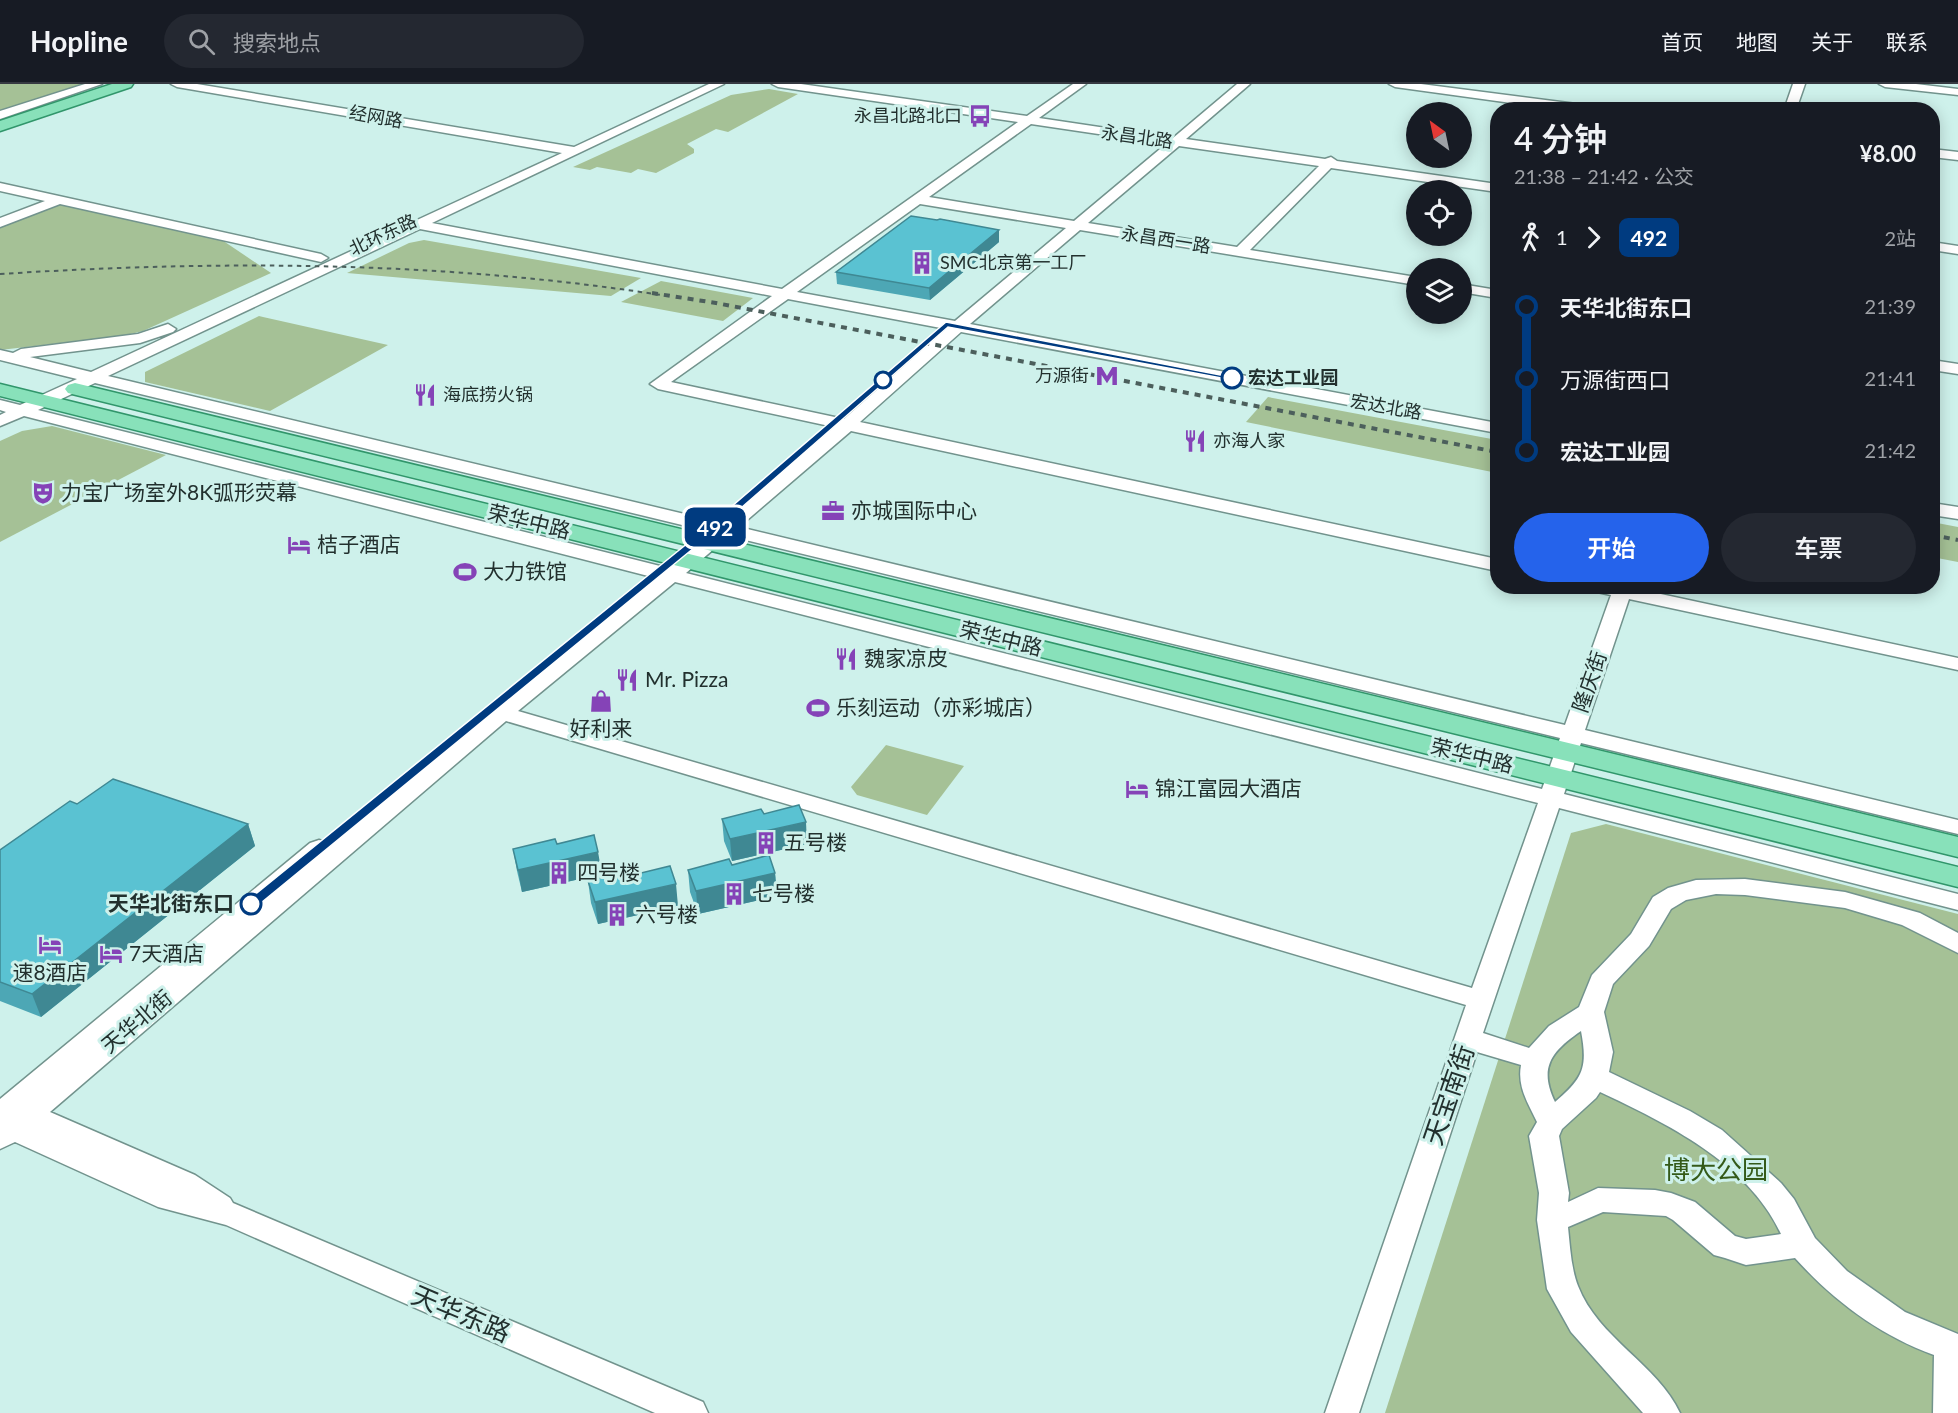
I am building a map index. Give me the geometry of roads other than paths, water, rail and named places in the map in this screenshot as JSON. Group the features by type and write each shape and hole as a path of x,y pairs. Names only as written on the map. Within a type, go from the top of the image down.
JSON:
{"main road":[{"path":"0,121 112,84"},
{"path":"0,126 126,84"},
{"path":"0,370 34,397"},
{"name":"荣华中路","path":"34,397 251,430 1271,706 1883,828 1958,847"},
{"name":"荣华中路","path":"34,397 476,508 931,597 1561,765 1958,877"}],"street":[{"path":"0,115 96,84"},
{"name":"经网路","path":"177,84 570,150"},
{"name":"北环东路","path":"34,397 414,224 707,84"},
{"name":"北环东路","path":"570,150 718,84"},
{"name":"永昌北路","path":"778,84 1490,185"},
{"name":"永昌北路","path":"807,84 1028,119"},
{"path":"1080,84 658,384 1490,564"},
{"path":"692,551 952,326 1172,140 1234,84"},
{"path":"1172,140 1244,84"},
{"path":"1395,84 1531,102"},
{"path":"1793,102 1799,84"},
{"path":"1886,84 1958,92"},
{"path":"1940,154 1958,156"},
{"path":"1240,252 1329,162"},
{"path":"0,187 321,258"},
{"name":"永昌西一路","path":"917,199 1406,279"},
{"path":"0,222 58,200"},
{"name":"北环东路","path":"34,397 342,254 414,224"},
{"name":"宏达北路","path":"414,224 1490,427"},
{"path":"1940,249 1958,251"},
{"path":"0,354 29,354 158,334 321,258 342,254"},
{"path":"1472,290 1490,293"},
{"path":"0,354 34,397 512,535 897,572 1561,765 1958,902"},
{"path":"1940,366 1958,369"},
{"path":"34,397 231,411 1329,742 1811,791 1958,827"},
{"path":"231,411 251,430"},
{"path":"476,508 512,535"},
{"path":"1940,510 1958,513"},
{"name":"天华北街","path":"7,1118 502,714 692,551"},
{"name":"天华北街","path":"7,1118 348,824 692,551"},
{"path":"897,572 931,597"},
{"name":"隆庆街","path":"1561,765 1621,594"},
{"path":"1645,594 1958,664"},
{"path":"1271,706 1329,742"},
{"path":"502,714 1482,1000"},
{"name":"天宝南街","path":"1342,1413 1561,765"},
{"path":"1811,791 1883,828"},
{"path":"1542,1130 1586,1091 1594,1077 1599,1052 1591,1012 1600,981 1640,940 1662,903 1677,894 1695,888 1745,887 1845,900 1911,919 1958,944"},
{"path":"1591,1012 1559,1032 1546,1045 1537,1060 1534,1086 1554,1193 1552,1220 1556,1255 1563,1288 1582,1322 1664,1413"},
{"path":"1469,1039 1537,1060"},
{"path":"1594,1077 1694,1127 1723,1146 1781,1204 1794,1224 1802,1244 1847,1289 1880,1313 1954,1347 1950,1413"},
{"name":"天华东路","path":"7,1118 169,1199 232,1215 691,1413"},
{"path":"1552,1220 1583,1209 1598,1200 1655,1202 1671,1205 1684,1211 1725,1246 1746,1252 1756,1253 1802,1244"}],"railway":[{"path":"0,274 83,269 331,266 496,275 661,295"},
{"path":"652,293 716,303 1490,451"},
{"path":"1940,537 1958,540"}],"place":[{"name":"永昌北路北口","path":"980,116"},
{"name":"SMC北京第一工厂","path":"922,263"},
{"name":"万源街","path":"1107,376"},
{"name":"宏达工业园","path":"1232,378"},
{"name":"海底捞火锅","path":"425,395"},
{"name":"亦海人家","path":"1195,441"},
{"name":"力宝广场室外8K弧形荧幕","path":"43,493"},
{"name":"亦城国际中心","path":"833,511"},
{"name":"桔子酒店","path":"299,545"},
{"name":"大力铁馆","path":"465,572"},
{"name":"魏家凉皮","path":"846,659"},
{"name":"Mr. Pizza","path":"627,680"},
{"name":"好利来","path":"601,701"},
{"name":"乐刻运动（亦彩城店）","path":"818,708"},
{"name":"锦江富园大酒店","path":"1137,789"},
{"name":"五号楼","path":"766,843"},
{"name":"四号楼","path":"559,873"},
{"name":"七号楼","path":"734,894"},
{"name":"天华北街东口","path":"251,904"},
{"name":"六号楼","path":"617,915"},
{"name":"速8酒店","path":"50,945"},
{"name":"7天酒店","path":"111,954"}],"park label":[{"name":"博大公园","path":"1716,1170"}]}
